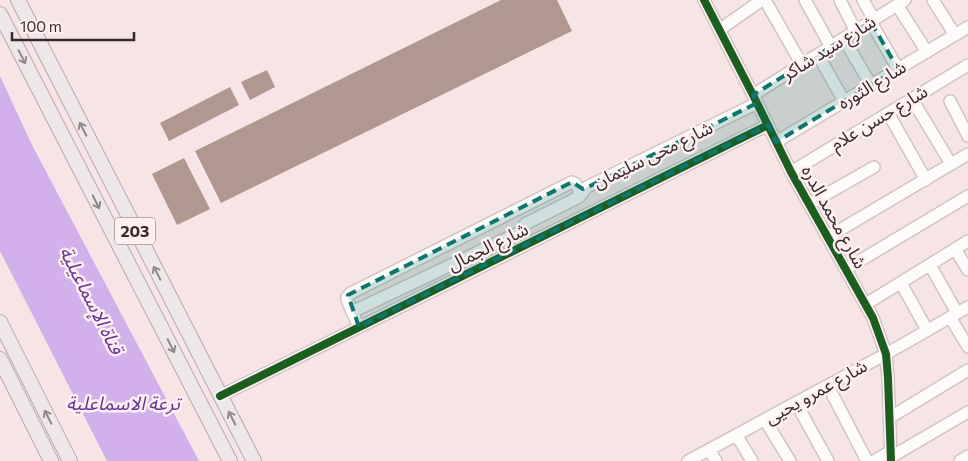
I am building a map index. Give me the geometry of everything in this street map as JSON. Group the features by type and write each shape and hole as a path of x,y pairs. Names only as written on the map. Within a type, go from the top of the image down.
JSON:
{"main road":[{"name":"203","path":"18,0 254,461"},
{"name":"203","path":"0,14 230,461"},
{"path":"0,322 70,461"},
{"path":"0,359 4,375 51,461"}],"street":[{"name":"شارع محمد الدره","path":"704,0 791,172 873,318 886,354 891,456"},
{"path":"720,30 764,0 802,65"},
{"path":"805,0 831,47"},
{"path":"840,0 856,32"},
{"path":"863,0 898,69"},
{"path":"933,0 955,35"},
{"path":"900,2 927,52"},
{"name":"شارع سيد شاكر","path":"755,99 802,65 900,2"},
{"name":"شارع الثوره","path":"776,142 968,27"},
{"path":"844,39 871,85"},
{"path":"818,55 844,102"},
{"name":"شارع حسن علام","path":"791,172 968,65"},
{"name":"شارع محى سليمان","path":"525,224 581,195 587,187 755,99"},
{"path":"912,99 951,164"},
{"path":"950,101 968,136"},
{"path":"957,115 968,109"},
{"path":"888,113 926,180"},
{"name":"شارع الجمال","path":"220,396 768,125"},
{"path":"828,237 968,154"},
{"path":"809,204 874,167"},
{"path":"359,327 347,300 348,294 572,182 576,184 581,195"},
{"path":"846,269 967,200"},
{"path":"517,210 534,241"},
{"path":"352,312 516,234"},
{"path":"460,238 469,256"},
{"path":"866,304 968,241"},
{"path":"956,249 968,270"},
{"path":"930,265 968,347"},
{"path":"403,267 418,298"},
{"path":"440,271 446,284"},
{"path":"901,283 927,330"},
{"name":"شارع عمرو يحيى","path":"688,461 828,386 968,307"},
{"path":"889,418 968,370"},
{"path":"828,386 867,461"},
{"path":"796,403 828,461"},
{"path":"874,461 891,456 968,412"},
{"path":"765,420 790,461"},
{"path":"736,436 752,461"},
{"path":"709,450 716,461"},
{"path":"960,461 968,456"}],"highlighted area":[{"path":"871,22 898,69 776,142 768,125 359,327 348,295 572,182 583,189 757,103 753,95"}],"water":[{"name":"ترعة الاسماعلية","path":"0,76 32,145 199,461 107,461 0,251"}],"building":[{"path":"501,0 557,0 572,31 221,203 195,151"},
{"path":"267,70 275,87 250,100 241,82"},
{"path":"230,87 239,105 169,141 160,123"},
{"path":"184,158 210,209 177,225 152,174"}],"cycle path":[{"path":"704,0 791,172 873,318 886,354 891,461"},
{"path":"220,396 768,125"}],"water label":[{"name":"قناة الإسماعيلية","path":"92,300"}]}
